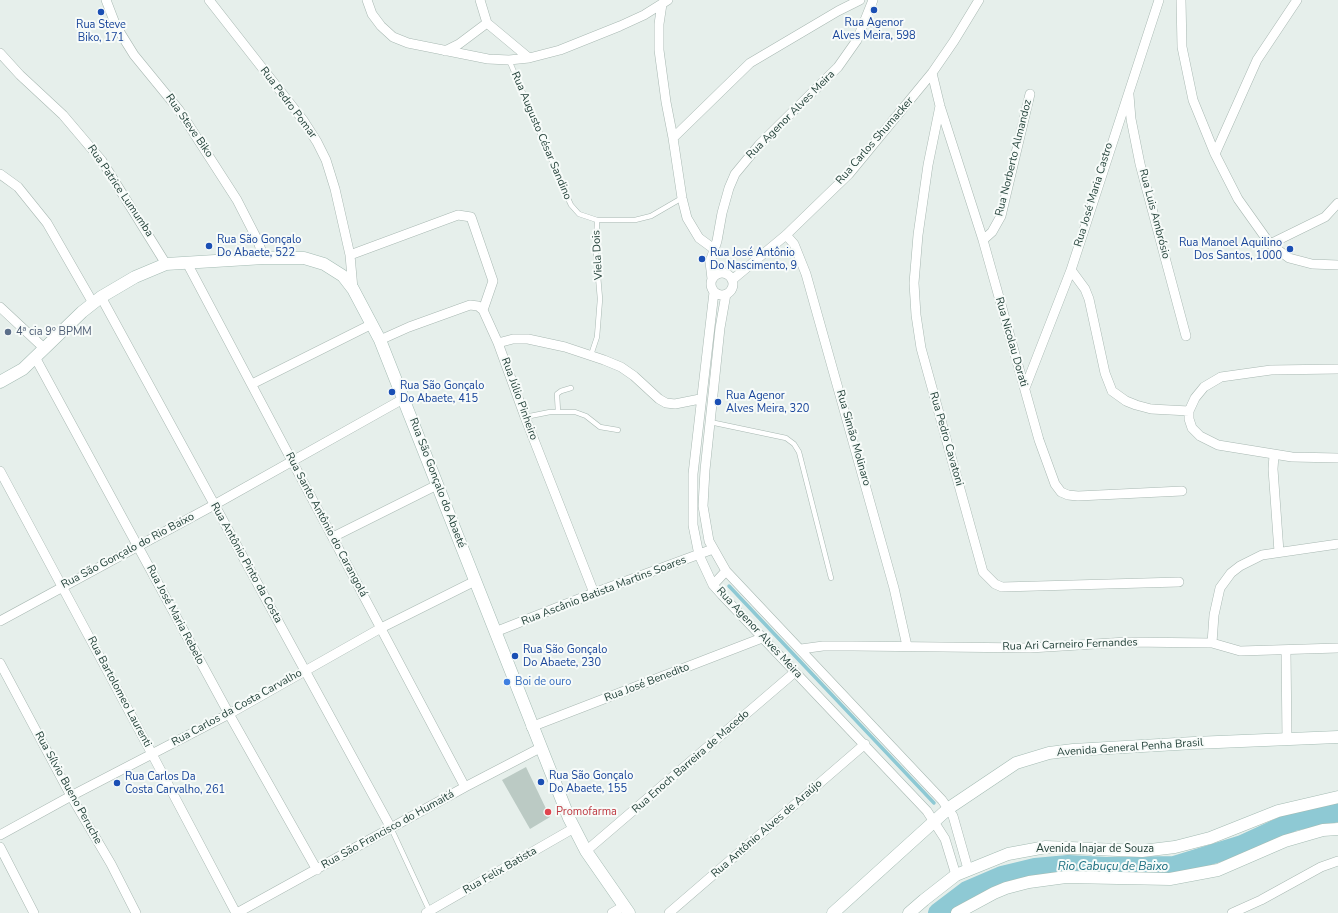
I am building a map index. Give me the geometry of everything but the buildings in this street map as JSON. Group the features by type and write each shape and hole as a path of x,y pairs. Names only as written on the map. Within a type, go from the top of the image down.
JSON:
{"street":[{"name":"Rua Steve Biko","path":"106,0 116,26 134,55 179,110 237,200 257,239 264,258"},
{"name":"Rua Pedro Pomar","path":"209,0 303,120 326,160 335,189 350,255 353,289"},
{"path":"366,0 372,14 381,26 393,37 408,43 445,51 488,59 509,60 529,58 560,50 620,26 665,2"},
{"path":"480,0 487,23 529,58"},
{"path":"673,138 750,64 838,11 860,0"},
{"name":"Rua Agenor Alves Meira","path":"716,276 710,266 722,213 729,188 735,174 759,145 838,67 857,40 873,0"},
{"name":"Rua Carlos Shumacker","path":"732,280 786,235 849,174 932,72 979,0"},
{"name":"Rua José Maria Castro","path":"1025,388 1071,270 1128,91 1159,0"},
{"path":"1181,0 1182,47 1188,82 1193,100 1214,154 1238,199 1270,244 1289,258 1301,262 1338,265"},
{"path":"1214,154 1257,60 1297,0"},
{"path":"665,2 659,24 659,50 682,198 685,213 692,228 699,238 714,253"},
{"path":"445,51 460,44 487,23"},
{"name":"Rua Patrice Lumumba","path":"0,53 20,75 63,115 102,161 166,264"},
{"name":"Rua Nicolau Dorati","path":"932,72 940,106 983,240 1048,470 1055,484 1061,492 1068,495 1100,496 1182,491"},
{"name":"Rua Luis Ambrósio","path":"1128,91 1131,119 1140,164 1186,336"},
{"name":"Rua Norberto Almandoz","path":"983,240 992,232 1000,216 1030,94"},
{"name":"Rua Pedro Cavatoni","path":"940,106 928,165 918,235 914,283 916,315 925,363 984,572 992,581 1002,587 1179,582"},
{"name":"Rua Antônio Pinto da Costa","path":"0,174 18,187 47,223 97,300 214,505 391,828"},
{"path":"1270,244 1325,217 1338,203"},
{"path":"350,255 458,215 471,217 493,281 483,310 478,306 470,305 409,327 380,340"},
{"name":"Rua Simão Molinaro","path":"786,235 794,244 806,274 894,588 907,646"},
{"name":"Rua São Gonçalo do Abaeté","path":"2,379 24,369 97,300 135,277 166,264 292,257 314,260 335,270 343,276 353,289 380,340 540,748 574,828 586,851 626,910"},
{"name":"Rua Santo Antônio do Carangolá","path":"187,263 465,786"},
{"path":"1071,270 1085,289 1089,299 1106,373 1112,391 1126,401 1151,409 1189,411"},
{"path":"727,275 732,280 732,287 726,294 722,295 714,292 711,286 716,276 727,275"},
{"name":"Rua Agenor Alves Meira","path":"714,292 700,399 692,511 693,526 700,555 713,585 762,638 866,744 928,811 945,838 956,875"},
{"name":"Rua Agenor Alves Meira","path":"726,294 720,328 705,470 705,525 713,549 726,571 949,808 953,816 968,869"},
{"path":"0,307 45,349"},
{"name":"Rua Júlio Pinheiro","path":"483,310 498,343 525,417 594,593"},
{"path":"252,384 372,324"},
{"path":"498,343 513,339 528,339 591,355 621,367 634,376 659,399 666,403 675,404 700,399"},
{"name":"Rua José Maria Rebelo","path":"36,358 229,714 317,870"},
{"path":"1338,369 1271,370 1221,377 1204,387 1195,398 1189,411 1189,419 1192,428 1208,442 1274,455 1307,458 1338,458"},
{"name":"Rua São Gonçalo do Rio Baixo","path":"0,621 62,586 138,547 403,399"},
{"path":"1274,455 1273,469 1279,552"},
{"name":"Rua Bartolomeo Laurenti","path":"0,471 236,913"},
{"path":"332,537 437,484"},
{"path":"1212,643 1217,599 1220,588 1231,573 1250,560 1262,555 1338,544"},
{"name":"Rua Ascânio Batista Martins Soares","path":"495,632 594,593 713,549"},
{"path":"713,585 726,571"},
{"name":"Rua Carlos da Costa Carvalho","path":"0,835 71,796 229,714 381,628 475,580"},
{"name":"Rua José Benedito","path":"532,727 762,638"},
{"name":"Rua Ari Carneiro Fernandes","path":"801,649 836,646 1030,648 1127,642 1212,643 1240,651 1338,648"},
{"path":"1286,650 1287,740"},
{"name":"Rua Sílvio Bueno Peruche","path":"0,664 71,796 111,864 136,913"},
{"name":"Rua Enoch Barreira de Macedo","path":"586,851 795,672"},
{"name":"Avenida General Penha Brasil","path":"833,913 949,808 1016,763 1049,754 1186,743 1338,737"},
{"name":"Rua Antônio Alves de Araújo","path":"669,913 866,744"},
{"name":"Rua São Francisco do Humaitá","path":"236,913 317,870 465,786 540,748"},
{"name":"Avenida Inajar de Souza","path":"910,913 956,875 1008,854 1046,847 1142,851 1175,847 1210,838 1278,811 1338,797"},
{"name":"Rua Felix Batista","path":"429,912 574,828"},
{"path":"957,913 994,893 1029,882 1066,877 1096,876 1145,880 1170,879 1218,870 1285,841 1323,830 1338,828"},
{"path":"0,847 34,913"},
{"path":"1232,913 1275,893 1321,867 1338,861"},
{"path":"612,913 626,910"}],"lane":[{"name":"Rua Augusto César Sandino","path":"509,60 571,205 579,214 597,220"},
{"name":"Viela Dois","path":"591,355 597,337 600,299 596,253 597,220 643,219 682,198"},
{"path":"558,412 557,394 571,388"},
{"path":"525,417 558,412 581,413 600,427 618,430"},
{"path":"710,422 786,438 794,444 799,452 831,578"},
{"path":"391,828 429,912"}],"waterway":[{"path":"729,586 934,803"},
{"name":"Rio Cabuçu de Baixo","path":"938,913 967,891 1002,876 1035,868 1068,865 1106,867 1174,866 1242,845 1294,821 1338,812"}],"place":[{"name":"Rua Agenor Alves Meira, 598","path":"874,10"},
{"name":"Rua Steve Biko, 171","path":"101,12"},
{"name":"Rua São Gonçalo Do Abaete, 522","path":"209,246"},
{"name":"Rua Manoel Aquilino Dos Santos, 1000","path":"1290,249"},
{"name":"Rua José Antônio Do Nascimento, 9","path":"702,259"},
{"name":"4ª cia 9º BPMM","path":"8,332"},
{"name":"Rua São Gonçalo Do Abaete, 415","path":"392,392"},
{"name":"Rua Agenor Alves Meira, 320","path":"718,402"},
{"name":"Rua São Gonçalo Do Abaete, 230","path":"515,656"},
{"name":"Boi de ouro","path":"507,682"},
{"name":"Rua São Gonçalo Do Abaete, 155","path":"541,782"},
{"name":"Rua Carlos Da Costa Carvalho, 261","path":"117,783"},
{"name":"Promofarma","path":"548,812"}]}
